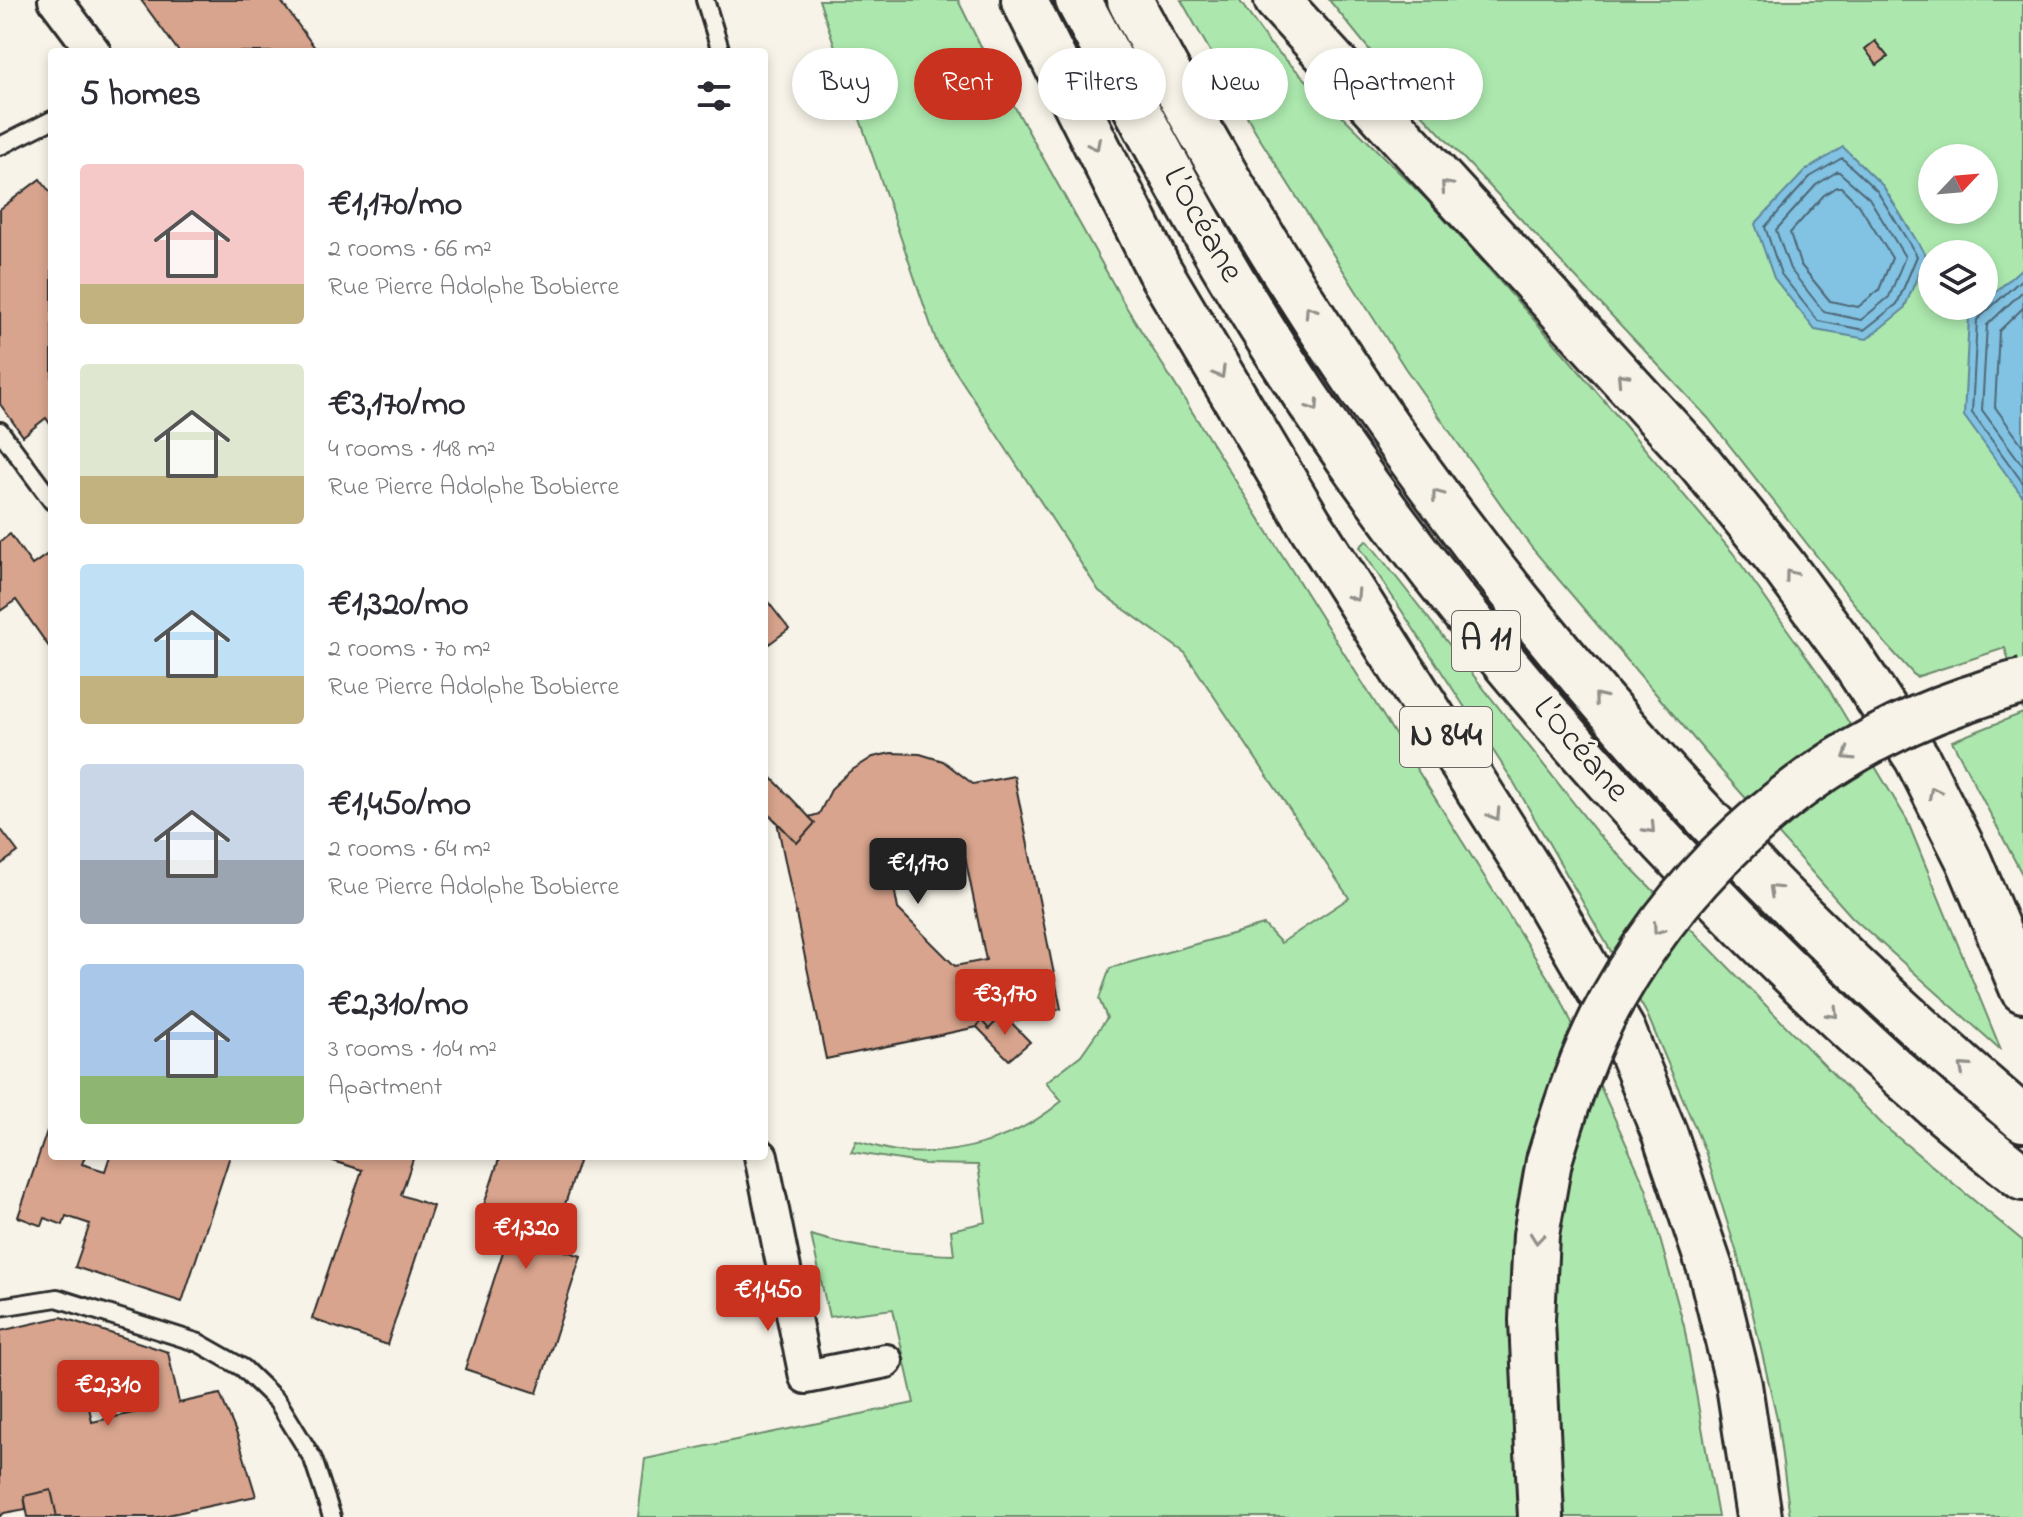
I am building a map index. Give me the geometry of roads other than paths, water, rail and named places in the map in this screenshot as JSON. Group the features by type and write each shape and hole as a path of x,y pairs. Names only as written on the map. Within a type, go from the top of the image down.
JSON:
{"highway":[{"name":"N 844","path":"1024,0 1159,270 1310,524 1530,871 1623,1031 1665,1135 1711,1271 1739,1385 1759,1517"},
{"name":"L’Océane","path":"1078,0 1214,250 1274,347 1387,512 1489,644 1577,750 1734,916 1848,1029 2023,1178"},
{"name":"L’Océane","path":"1130,0 1238,196 1307,306 1368,400 1486,560 1639,745 1762,879 1894,1006 2023,1119"},
{"path":"1277,0 1701,464 1782,564 1849,655 1917,758 1969,861 2023,990"},
{"path":"1541,1517 1532,1320 1536,1235 1549,1161 1575,1078 1612,999 1659,925 1716,859 1781,800 1853,751 1930,712 2023,682"}],"street":[{"path":"55,0 91,48"},
{"path":"762,1160 806,1377 886,1361"}],"lane":[{"path":"705,0 720,48"},
{"path":"0,146 48,122"},
{"path":"0,431 48,496"},
{"path":"0,1307 57,1298 199,1343 243,1368 278,1402 313,1459 332,1517"}],"water":[{"path":"1843,147 1883,186 1918,243 1918,275 1904,309 1867,339 1815,330 1774,278 1755,224 1805,171"},
{"path":"2023,267 2023,497 1964,416 1969,320 1998,320 1998,290"}]}
